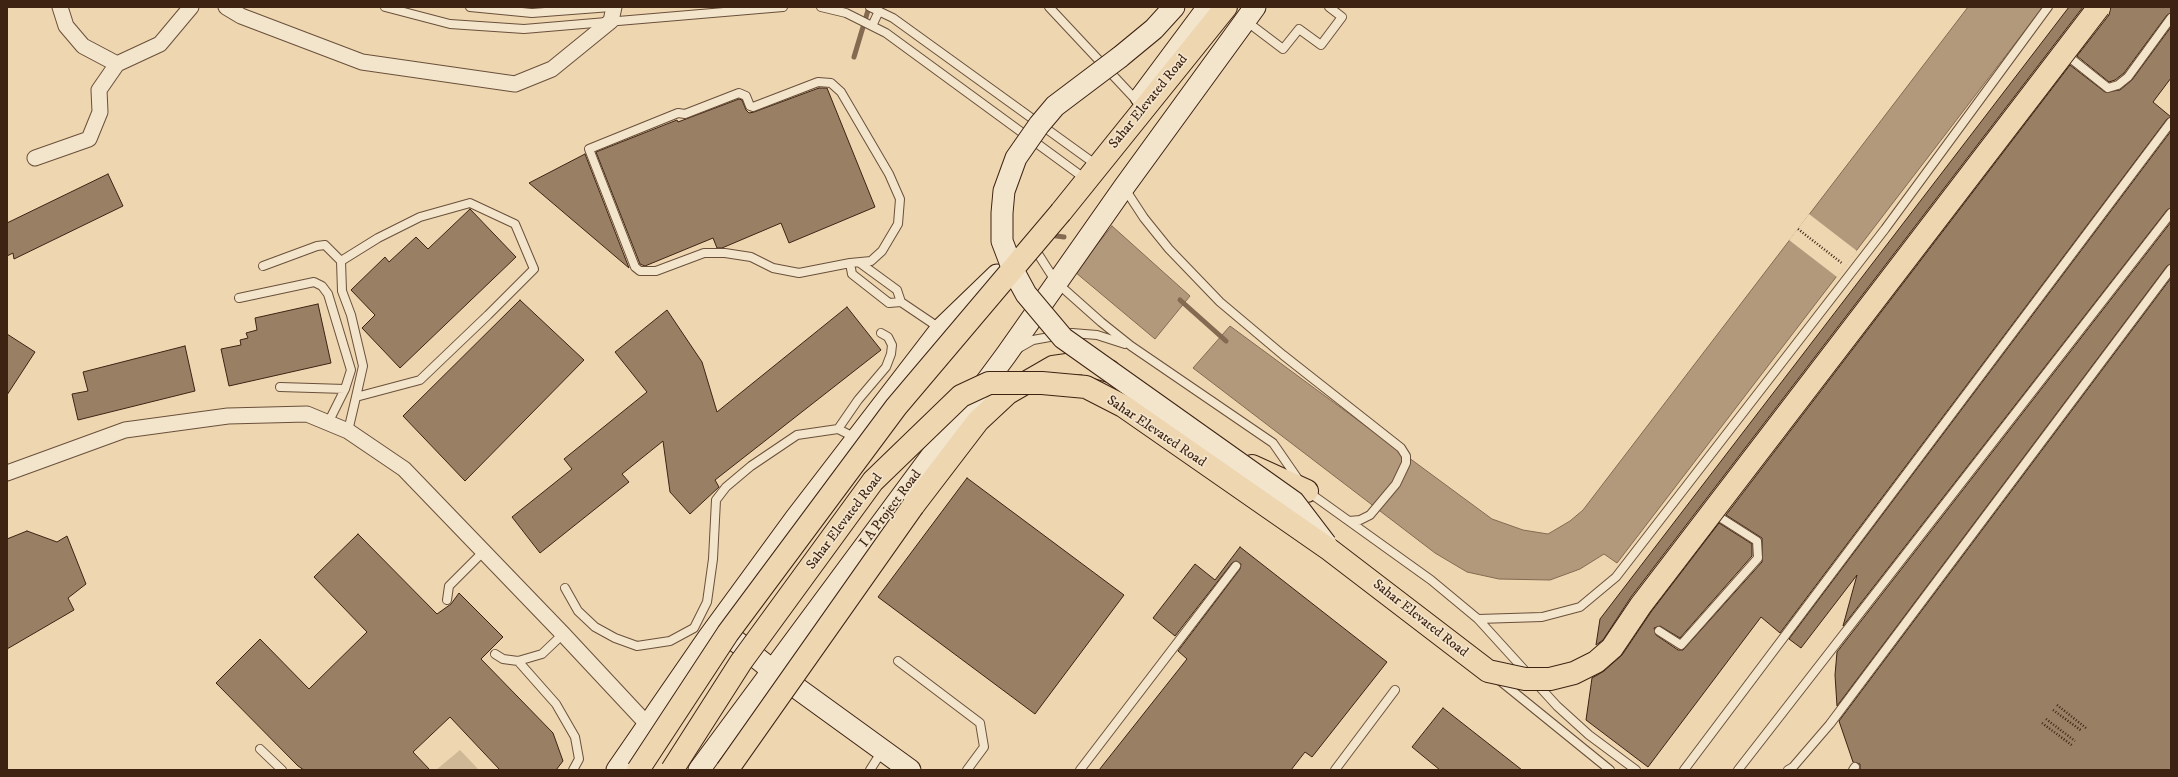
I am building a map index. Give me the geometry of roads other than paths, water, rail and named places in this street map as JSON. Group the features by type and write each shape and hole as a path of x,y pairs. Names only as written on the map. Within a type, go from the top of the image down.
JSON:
{"main road":[{"path":"1174,7 1154,29 1120,57 1055,106 1039,125 1016,158 1004,191 1002,241 1013,270 1026,294 1063,338 1294,502 1330,550"},
{"path":"617,770 706,630 858,440 941,329 1031,241 1208,7"},
{"name":"Sahar Elevated Road","path":"638,770 728,632 896,407 1060,212 1226,7"},
{"path":"1488,671 1525,679 1550,680 1574,673 1596,662 1612,648 1641,605 1713,513 2099,7"},
{"path":"1006,355 1056,282 1250,14"},
{"name":"I A Project Road","path":"699,770 1006,355"},
{"path":"727,770 913,506 978,421 1008,393 1053,367 1081,363 1128,377 1160,397 1254,467 1307,491"},
{"name":"Sahar Elevated Road","path":"672,770 741,662 873,481 935,419 961,396 989,383 1042,383 1086,387 1123,406 1330,550 1488,671"},
{"path":"706,630 772,670 910,770"}],"street":[{"path":"60,7 66,26 83,46 117,64"},
{"path":"35,158 89,139 100,112 99,90 117,64 160,44 191,7"},
{"path":"226,7 241,16 362,62 515,84 552,69 612,12"},
{"path":"7,473 125,430 228,416 307,414 348,431 404,470 564,634 647,724"}],"lane":[{"path":"385,7 450,24 524,29 612,12"},
{"path":"470,7 532,13 783,7"},
{"path":"823,7 842,12 886,33 1086,168"},
{"path":"870,7 893,18 1086,168"},
{"path":"1049,7 1137,101"},
{"path":"1250,14 1284,49 1299,29 1321,45 1342,17 1329,7"},
{"path":"1478,619 1542,617 1580,607 1616,577 1885,229 2048,7"},
{"path":"872,26 879,11"},
{"path":"2064,53 2108,88 2118,85 2128,77 2171,18"},
{"path":"827,81 841,92 888,174 900,199 898,224 882,251 871,261 850,263 799,273 772,268 751,257 704,253 656,271 640,271 635,267 589,149 678,113 685,114 739,92 746,96 750,106 754,107 818,82 827,81"},
{"path":"1684,770 2171,122"},
{"path":"1124,187 1144,218 1169,249 1220,302 1283,355 1402,448 1406,458 1402,472 1396,484 1370,515 1360,520 1349,522"},
{"path":"341,261 378,238 420,217 470,203 515,224 534,269 420,380 356,397"},
{"path":"1738,770 2171,213"},
{"path":"1031,241 1056,282 1101,322 1131,346 1273,443 1307,491 1431,580 1478,619 1557,706 1589,735 1636,770"},
{"path":"263,266 317,246 325,245 341,261 342,291 351,315 363,366 348,431"},
{"path":"850,263 852,274 889,303 901,302"},
{"path":"860,263 897,290 901,302 941,329"},
{"path":"1788,770 1793,767 1830,724 2171,269"},
{"path":"239,298 314,282 322,286 328,294 351,370 345,389 328,423"},
{"path":"838,429 858,400 886,367 891,354 892,345 888,337 881,333"},
{"name":"I A Project Road","path":"1006,355 1033,340 1072,333 1097,334 1131,346"},
{"path":"280,387 345,389"},
{"path":"565,588 578,611 595,627 615,638 636,646 670,641 706,630 707,602 713,559 716,500 726,487 751,466 797,435 838,429 858,440"},
{"path":"1659,631 1681,645 1758,558 1757,541 1713,513"},
{"path":"447,600 449,586 483,552"},
{"path":"1080,770 1236,566"},
{"path":"495,654 503,659 518,661 542,654 564,634"},
{"path":"518,661 556,704 575,737 579,759 573,770"},
{"path":"898,661 980,723 984,747 967,770"},
{"name":"Sahar Elevated Road","path":"1488,671 1610,770"},
{"path":"1335,770 1395,690"},
{"path":"260,750 282,770"},
{"path":"870,770 883,750"}],"waterway":[{"path":"854,57 869,7"},
{"path":"1049,235 1064,237"},
{"path":"1180,300 1226,341"}]}
